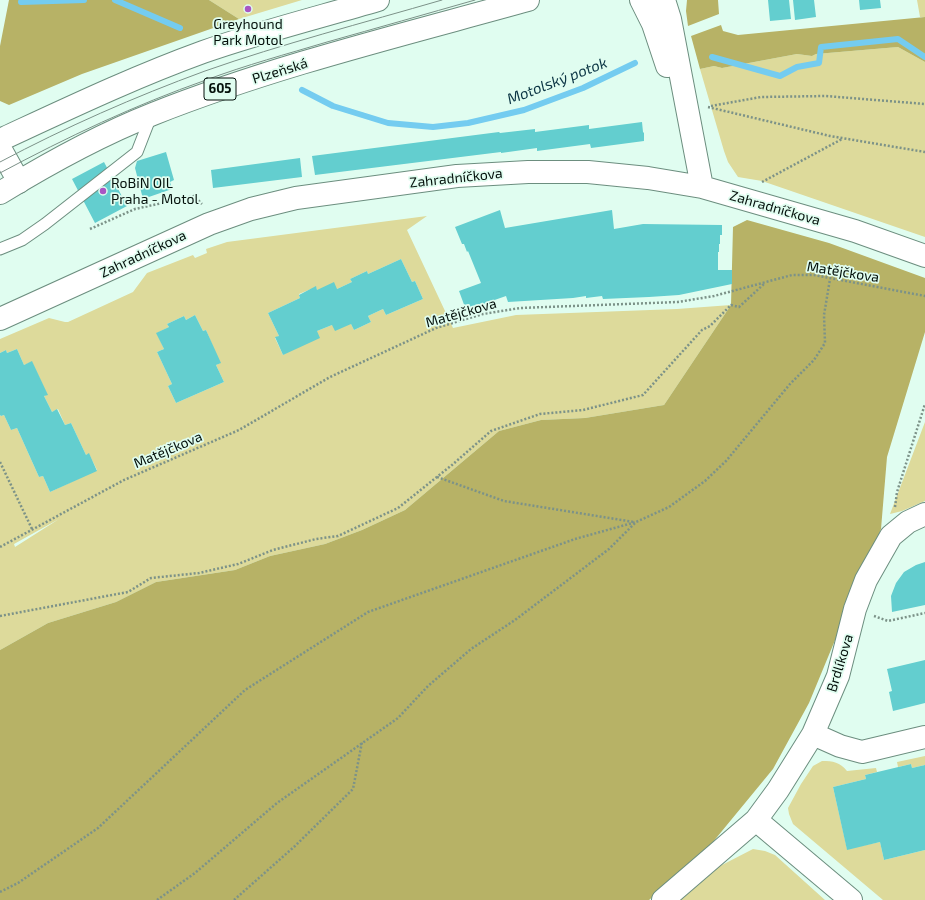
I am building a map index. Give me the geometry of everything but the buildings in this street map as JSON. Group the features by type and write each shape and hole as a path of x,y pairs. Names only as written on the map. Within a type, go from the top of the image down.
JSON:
{"street":[{"path":"0,140 70,106 204,52 273,30 378,0"},
{"name":"Plzeňská","path":"0,193 56,160 152,115 221,89 287,68 528,0"},
{"path":"626,0 665,11"},
{"path":"641,0 665,11"},
{"path":"665,11 702,187"},
{"path":"0,148 19,182"},
{"name":"Zahradníčkova","path":"0,319 208,224 251,209 296,198 457,176 528,172 588,172 648,178 702,187 855,231 925,256"},
{"name":"Brdlíkova","path":"663,900 756,820 778,790 813,734 838,676 855,609 866,580 891,536 908,522 925,514"},
{"path":"813,734 840,746 862,752 925,737"},
{"path":"756,820 851,900"}],"lane":[{"path":"0,248 22,240 45,224 137,152 152,115"}],"path":[{"path":"925,104 826,96 761,97 708,107 843,138 925,152"},
{"path":"761,183 843,138"},
{"path":"90,229 135,209 194,196"},
{"name":"Matějčkova","path":"0,547 124,480 239,430 330,377 436,328 483,314 520,308 678,302 714,296 792,275 814,276 925,296"},
{"path":"0,892 18,883 98,828 245,690 368,612 575,539 636,522 669,507 705,481 726,460 790,384 814,360 825,343 824,315 830,279"},
{"path":"0,616 128,592 151,578 199,572 238,564 273,550 316,539 338,536 398,508 491,431 540,414 583,410 643,395 702,330 710,326 731,305 739,307 767,282"},
{"path":"896,492 925,404"},
{"path":"0,462 32,530"},
{"path":"437,477 504,501 636,522"},
{"path":"157,900 195,873 277,803 398,718 428,686 471,649 515,620 609,549 636,522"},
{"path":"872,615 888,621 925,613"},
{"path":"234,900 296,846 353,789 362,742"}],"shaded area":[{"path":"9,0 209,0 239,19 82,74 9,105 0,101 0,46"},
{"name":"Greyhound Park Motol","path":"209,0 302,0 239,19"},
{"path":"687,0 718,0 719,14 688,26 686,11"},
{"path":"917,0 925,0 925,17 920,17"},
{"path":"925,17 925,62 898,47 816,54 812,56 797,54 722,68 714,66 700,69 691,36 721,25 723,31 738,35"},
{"path":"898,47 925,62 925,237 762,181 738,177 728,162 724,151 700,69 714,66 722,68 797,54 812,56 816,54"},
{"path":"427,216 407,230 453,328 516,315 677,309 731,305 664,405 585,418 541,420 499,431 405,510 362,530 325,544 270,556 235,570 156,582 116,602 48,623 0,650 0,415 4,415 11,430 17,428 39,477 43,476 50,492 97,470 89,454 86,455 71,423 65,425 58,409 52,412 44,396 47,394 32,362 24,365 17,349 7,353 6,350 0,353 0,339 49,318 68,322 133,292 147,273 193,255 195,258 207,253 206,249 227,242","holes":["401,259 412,282 415,281 423,299 386,315 383,309 368,316 371,322 354,330 351,324 332,325 317,331 283,355 275,338 279,336 268,313 300,298 299,294 316,287 317,290 337,289 352,282 350,279 367,271 368,274","195,315 203,331 206,330 220,363 216,365 224,382 176,403 168,386 172,384 157,352 164,349 157,333 169,327 167,324 184,316 186,320","59,519 15,547 14,544"]},
{"path":"747,220 829,243 925,278 925,332 887,457 881,529 809,703 773,769 708,848 649,900 0,900 0,650 48,623 116,602 156,582 235,570 270,556 325,544 362,530 405,510 499,431 541,420 585,418 664,405 731,305 733,227"},
{"path":"925,422 925,501 902,511 890,514"},
{"path":"925,756 925,765 912,768 911,764 898,767 897,762"},
{"path":"822,761 836,763 847,771 876,768 877,772 865,775 866,779 833,787 847,849 880,842 884,860 925,850 925,900 883,900 793,824 788,808 813,766"},
{"path":"753,849 765,851 775,855 825,900 676,900 689,882"}],"waterway":[{"name":"Motolský potok","path":"21,2 84,0"},
{"name":"Motolský potok","path":"115,0 180,28"},
{"name":"Motolský potok","path":"712,57 780,76 797,67 819,63 821,47 898,39 925,57"},
{"name":"Motolský potok","path":"302,90 333,106 388,123 433,127 468,123 524,110 583,88 635,63"}],"tram line":[{"path":"0,162 101,113 152,91 205,71 293,43 442,0"},
{"path":"0,173 102,122 153,100 236,69 475,0"}],"place":[{"name":"Greyhound Park Motol","path":"248,9"},
{"name":"RoBiN OIL Praha - Motol","path":"103,191"}]}
